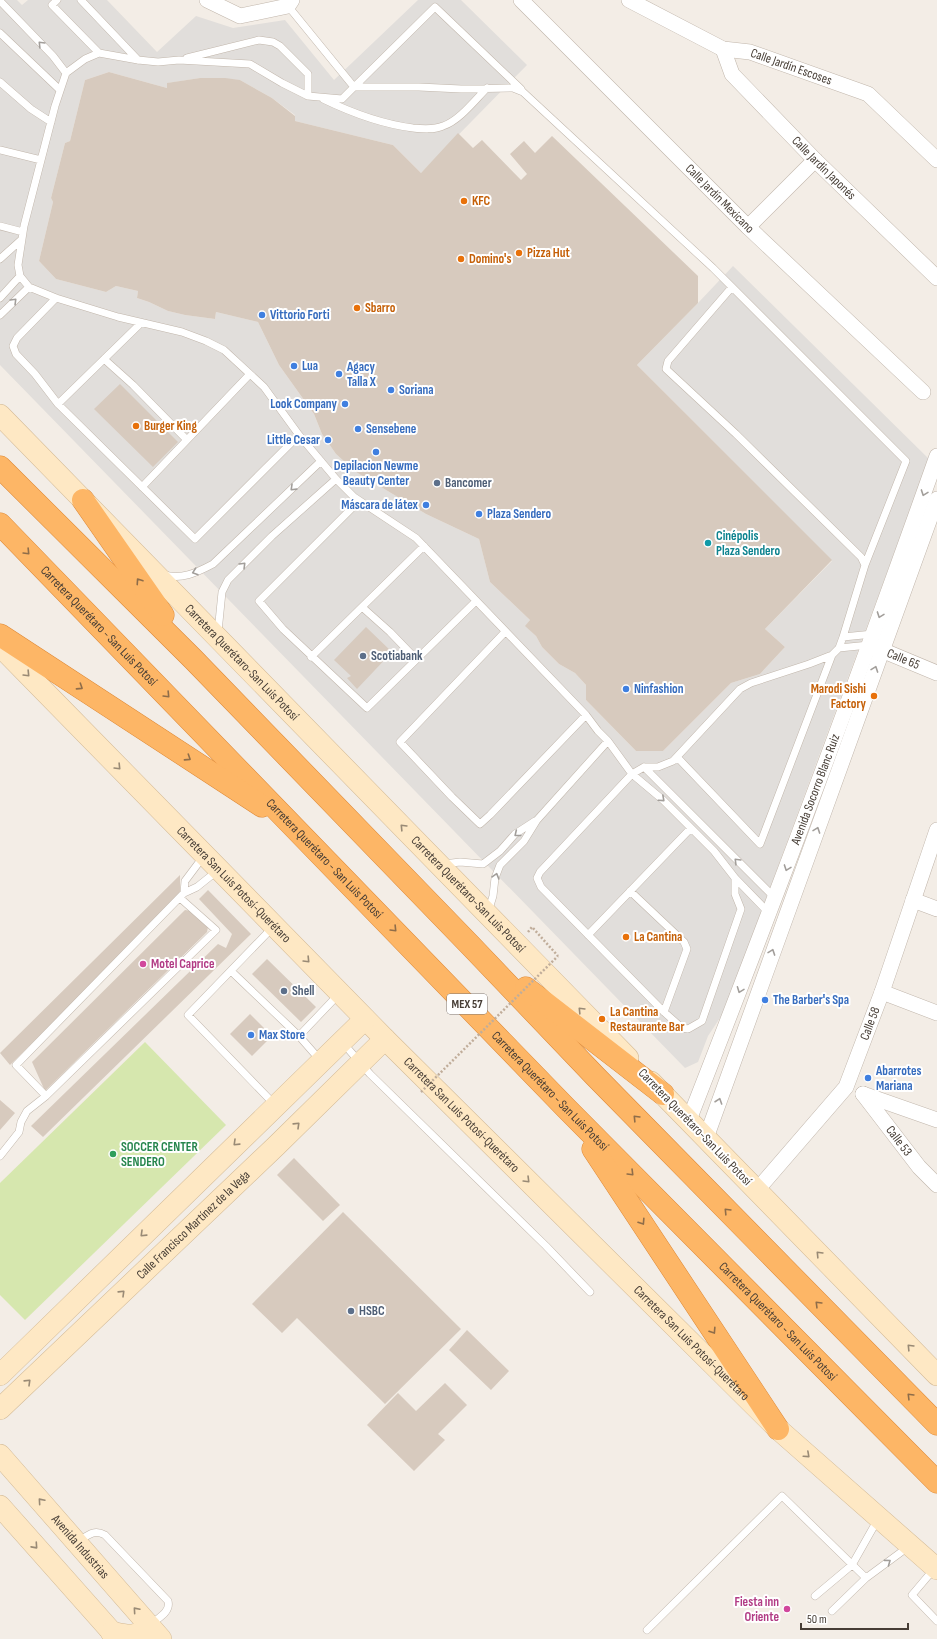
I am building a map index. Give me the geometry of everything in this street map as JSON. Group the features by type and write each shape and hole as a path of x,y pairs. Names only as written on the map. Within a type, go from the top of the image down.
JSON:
{"highway":[{"path":"0,468 193,659 595,1076 937,1424"},
{"path":"83,500 193,659"},
{"name":"Carretera Querétaro - San Luis Potosí","path":"0,524 566,1108 937,1482"},
{"path":"0,635 296,828"},
{"path":"470,945 663,1094"},
{"path":"566,1108 778,1430"}],"main road":[{"name":"Carretera Querétaro-San Luis Potosí","path":"0,415 937,1375"},
{"name":"Carretera San Luis Potosí-Querétaro","path":"0,646 365,1019 778,1430 936,1568"},
{"path":"0,1375 255,1124 365,1019"},
{"name":"Calle Francisco Martínez de la Vega","path":"0,1409 276,1146 385,1039"},
{"path":"255,1124 276,1146"},
{"path":"39,1337 56,1355"},
{"name":"Avenida Industrias","path":"0,1455 156,1632"},
{"path":"0,1506 115,1635 129,1636 156,1632"}],"street":[{"path":"207,0 240,16 290,3"},
{"name":"Calle Jardín Mexicano","path":"521,0 748,228 923,392"},
{"name":"Calle Jardín Escoses","path":"629,0 723,49 750,52 868,94 937,160"},
{"name":"Calle Jardín Japonés","path":"723,49 732,74 814,160 937,278"},
{"path":"748,228 814,160"},
{"name":"Avenida Socorro Blanc Ruiz","path":"706,1138 878,642 937,456"},
{"name":"Avenida Socorro Blanc Ruiz","path":"689,1120 769,914 937,499"},
{"name":"Calle 65","path":"878,642 937,672"},
{"name":"Calle 58","path":"757,1190 846,1086 882,992 937,830"},
{"path":"913,900 937,909"},
{"path":"882,992 937,1013"},
{"path":"712,1060 715,1066 721,1069 731,1067"},
{"path":"846,1086 863,1094 937,1120"},
{"name":"Calle 53","path":"863,1094 919,1167 937,1185"}],"lane":[{"path":"57,0 52,5 99,53"},
{"path":"81,0 138,60"},
{"path":"0,1 53,56 66,73"},
{"path":"290,3 354,87"},
{"path":"179,60 250,64 308,96 342,99 435,7 523,92 713,268 906,460 864,565 839,648 832,655 751,683 740,689 673,761 658,767 644,767 632,774 540,872 537,878 541,887 664,1012 682,1028 688,1029 702,1021 740,909 735,894 734,878"},
{"path":"0,33 60,90"},
{"path":"308,96 308,74 280,46 273,42 259,40 179,60 158,62 99,53 85,59 66,73 60,90 40,160 21,240 18,265 20,276 29,287 56,298 141,323 182,332 224,350 264,388 299,435 336,479 359,501 416,538 424,546 586,715 608,741 632,774 663,800 714,851 734,878 769,914"},
{"path":"0,82 31,109 51,122"},
{"path":"354,87 419,87 461,89 513,88 523,92"},
{"path":"320,97 373,120 399,126 426,129 443,126 456,118 487,88"},
{"path":"0,150 40,160"},
{"path":"0,226 23,232"},
{"path":"0,259 21,240"},
{"path":"0,298 20,276"},
{"path":"0,315 29,287"},
{"path":"732,287 668,361 666,369 736,434 861,557 864,565"},
{"path":"56,298 17,338 13,346 16,354 35,374 58,404 195,539 299,435"},
{"path":"58,404 141,323"},
{"path":"104,359 133,385 187,440"},
{"path":"142,487 250,374"},
{"path":"150,568 166,575 181,576 197,572 213,564 321,461"},
{"path":"218,638 222,592 228,580 272,536 336,479"},
{"path":"359,501 259,601 310,657 367,708 476,601"},
{"path":"310,657 424,546"},
{"path":"362,607 390,632 416,659"},
{"path":"505,632 400,742 452,797 480,824 586,715"},
{"path":"843,637 878,642"},
{"path":"839,648 878,642"},
{"path":"677,757 760,844 832,655"},
{"path":"488,914 493,896 495,878 500,865 524,841 537,820 608,741"},
{"path":"644,767 776,898"},
{"path":"439,864 460,862 483,864 500,851 515,834 537,820"},
{"path":"588,935 691,828"},
{"path":"182,896 185,881 205,855"},
{"path":"46,1096 16,1065 182,896 197,887 219,870"},
{"path":"630,891 684,942 687,949 664,1012"},
{"path":"0,1156 19,1132 21,1122 27,1111 46,1096 216,930 182,896"},
{"path":"274,926 232,972 188,1015 275,1105"},
{"path":"232,972 299,1036 321,1062"},
{"path":"299,1036 340,993"},
{"path":"342,1041 370,1074 546,1246 590,1292"},
{"path":"647,1630 782,1496 866,1578"},
{"path":"815,1596 852,1565 878,1518"},
{"path":"77,1543 94,1532 105,1535 168,1601 168,1610 156,1632"},
{"path":"832,1611 866,1578 910,1545"},
{"path":"936,1568 912,1595 937,1621"}],"path":[{"path":"421,1092 558,956"}],"green space":[{"name":"SOCCER CENTER SENDERO","path":"145,1042 226,1125 25,1320 0,1295 0,1183"}],"shaded area":[{"path":"0,0 17,0 22,5 28,0 107,0 157,52 196,16 233,28 285,20 334,80 418,0 461,0 527,65 421,173 393,145 295,121 295,115 272,98 240,80 200,78 168,83 167,88 109,72 85,80 70,141 65,143 51,198 53,202 39,261 56,279 106,292 116,286 138,291 137,298 168,311 215,319 216,312 258,322 279,365 314,414 322,434 336,454 356,472 426,514 479,539 490,582 530,620 526,626 536,636 542,647 559,664 575,673 586,685 586,700 636,751 663,751 731,683 760,674 785,647 765,629 832,561 637,365 733,266 929,459 724,1012 708,1036 698,1062 685,1068 0,365"}],"building":[{"path":"109,72 167,88 167,83 200,78 225,78 240,80 272,98 295,116 295,121 393,145 421,173 458,133 473,148 482,140 521,180 527,174 510,154 524,141 535,153 552,136 698,276 698,303 637,365 832,560 765,629 785,647 760,674 731,683 663,751 636,751 586,700 586,685 575,673 559,664 542,647 536,636 525,626 530,620 490,582 479,539 426,514 356,472 336,454 322,434 314,414 279,365 258,322 216,312 215,319 185,315 168,311 137,298 138,291 116,286 106,292 56,279 39,261 53,202 51,198 65,143 70,141 85,80"},
{"name":"Burger King","path":"120,384 178,442 153,467 94,409"},
{"name":"Scotiabank","path":"366,627 392,652 357,689 347,678 351,676 334,660"},
{"path":"180,875 180,897 10,1065 0,1053"},
{"path":"208,890 251,934 43,1137 31,1126 218,944 226,948 232,934 199,899"},
{"path":"185,910 191,911 208,927 207,932 45,1091 32,1062"},
{"name":"Shell","path":"267,959 316,1007 301,1022 252,974"},
{"name":"Max Store","path":"250,1014 272,1036 252,1056 230,1034"},
{"path":"0,1100 15,1113 0,1130"},
{"path":"294,1158 340,1205 323,1221 277,1175"},
{"name":"HSBC","path":"343,1212 461,1329 385,1404 297,1318 282,1333 252,1304"},
{"path":"467,1330 509,1371 491,1390 449,1350"},
{"path":"445,1383 467,1405 438,1434 445,1440 414,1471 367,1425 398,1393 416,1411"}],"place":[{"name":"KFC","path":"464,201"},
{"name":"Pizza Hut","path":"519,253"},
{"name":"Domino's","path":"461,259"},
{"name":"Sbarro","path":"357,308"},
{"name":"Vittorio Forti","path":"262,315"},
{"name":"Lua","path":"294,366"},
{"name":"Agacy Talla X","path":"339,374"},
{"name":"Soriana","path":"391,390"},
{"name":"Look Company","path":"345,404"},
{"name":"Burger King","path":"136,426"},
{"name":"Sensebene","path":"358,429"},
{"name":"Little Cesar","path":"328,440"},
{"name":"Depilacion Newme Beauty Center","path":"376,452"},
{"name":"Bancomer","path":"437,483"},
{"name":"Máscara de látex","path":"426,505"},
{"name":"Plaza Sendero","path":"479,514"},
{"name":"Cinépolis Plaza Sendero","path":"708,543"},
{"name":"Scotiabank","path":"363,656"},
{"name":"Ninfashion","path":"626,689"},
{"name":"Marodi Sishi Factory","path":"874,696"},
{"name":"La Cantina","path":"626,937"},
{"name":"Motel Caprice","path":"143,964"},
{"name":"Shell","path":"284,991"},
{"name":"The Barber's Spa","path":"765,1000"},
{"name":"La Cantina Restaurante Bar","path":"602,1019"},
{"name":"Max Store","path":"251,1035"},
{"name":"Abarrotes Mariana","path":"868,1078"},
{"name":"SOCCER CENTER SENDERO","path":"113,1154"},
{"name":"HSBC","path":"351,1311"},
{"name":"Fiesta inn Oriente","path":"787,1609"}]}
